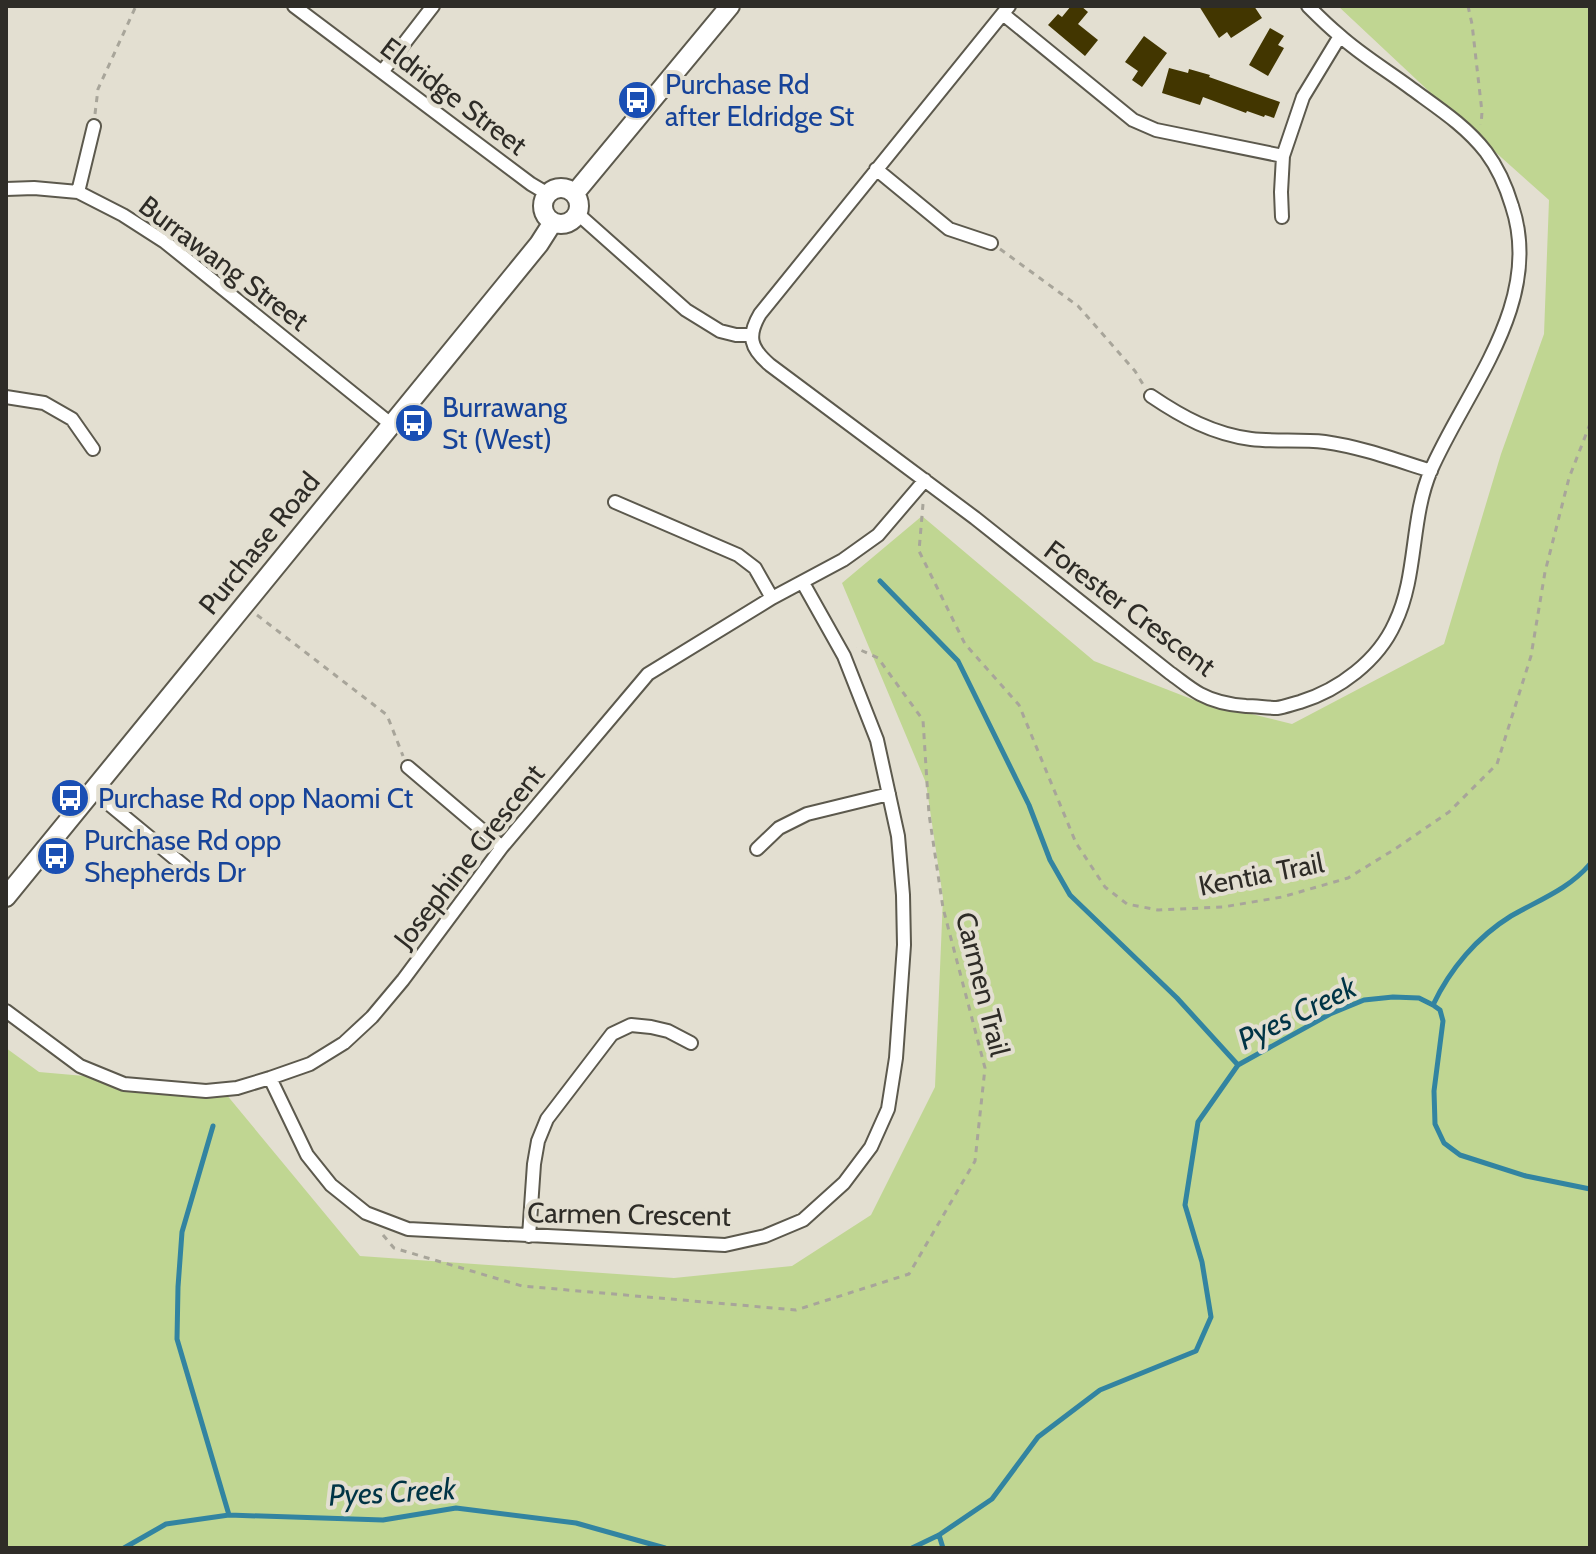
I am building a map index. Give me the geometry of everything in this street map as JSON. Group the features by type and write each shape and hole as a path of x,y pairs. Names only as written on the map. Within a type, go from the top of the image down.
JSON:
{"main road":[{"path":"575,193 730,6"},
{"path":"558,188 575,193 579,203 575,218 564,224 549,219 544,209 548,194 558,188"},
{"name":"Purchase Road","path":"6,897 539,244 553,222"}],"street":[{"name":"Eldridge Street","path":"294,6 548,194"},
{"path":"382,72 433,6"},
{"name":"Forester Crescent","path":"751,335 758,355 770,365 925,480 1201,695 1233,705 1279,708 1316,697 1343,682 1374,655 1395,625 1406,594 1421,501 1431,471 1497,346 1509,316 1517,288 1519,249 1514,209 1501,177 1480,145 1461,125 1340,36 1308,6"},
{"path":"578,214 686,310 720,331 751,335 760,314 1006,10 1133,120 1156,130 1283,156"},
{"path":"1282,217 1283,156 1303,97 1340,36"},
{"path":"78,192 94,126"},
{"path":"876,169 949,229 991,243"},
{"name":"Burrawang Street","path":"6,189 78,192 123,215 165,242 392,425"},
{"path":"1151,396 1180,416 1216,431 1252,439 1345,445 1431,471"},
{"path":"6,397 44,403 72,419 93,449"},
{"name":"Josephine Crescent","path":"6,1011 80,1066 124,1084 206,1091 237,1088 310,1064 344,1043 372,1017 502,847 648,674 772,598 843,560 878,535 925,480"},
{"path":"615,502 738,555 755,568 772,598"},
{"name":"Carmen Crescent","path":"270,1078 307,1155 331,1185 366,1213 408,1229 725,1245 765,1236 803,1220 844,1183 871,1147 888,1109 896,1058 904,945 903,895 898,836 877,740 844,656 803,583"},
{"path":"408,767 502,847"},
{"path":"92,790 195,875"},
{"path":"757,849 779,828 807,814 889,794"},
{"path":"529,1236 534,1164 542,1130 547,1119 612,1034 631,1025 651,1027 668,1031 691,1043"}],"path":[{"path":"94,126 98,89 136,6"},
{"path":"1468,6 1482,112 1480,145"},
{"path":"991,243 1078,306 1135,371 1151,396"},
{"name":"Kentia Trail","path":"925,480 919,551 965,644 1019,705 1076,843 1105,887 1127,904 1158,910 1223,907 1282,897 1348,878 1449,812 1497,764 1531,656 1545,572 1569,478 1590,424"},
{"path":"244,605 387,715 408,767"},
{"name":"Carmen Trail","path":"366,1213 394,1248 522,1286 796,1310 909,1274 975,1161 985,1068 943,908 929,814 923,720 878,658 834,639"}],"green space":[{"path":"1338,6 1590,6 1590,1548 6,1548 6,1048 39,1072 221,1088 360,1256 674,1278 792,1266 871,1215 935,1087 943,898 926,783 842,583 922,516 1094,661 1194,700 1292,724 1444,644 1501,454 1544,334 1549,200"}],"building":[{"path":"1071,6 1081,6 1088,12 1078,24 1098,40 1085,56 1048,25 1058,14 1062,17"},
{"path":"1199,6 1254,6 1262,18 1231,38 1227,32 1219,38"},
{"path":"1270,28 1284,36 1278,45 1284,48 1268,76 1249,65"},
{"path":"1144,36 1167,53 1142,87 1132,80 1138,71 1125,62"},
{"path":"1169,68 1210,75 1280,102 1274,118 1246,113 1203,97 1200,105 1162,93"}],"waterway":[{"path":"880,581 958,661 1029,805 1050,860 1070,895 1177,998 1238,1065"},
{"name":"Pyes Creek","path":"912,1548 939,1535 992,1499 1038,1437 1100,1390 1196,1351 1211,1317 1202,1262 1185,1205 1198,1122 1238,1065 1330,1014 1364,1000 1419,998 1433,1005 1456,967 1487,934 1511,916 1563,887 1590,864"},
{"path":"1433,1005 1440,1010 1443,1021 1434,1091 1435,1124 1444,1143 1460,1155 1526,1176 1590,1189"},
{"path":"213,1126 182,1232 177,1339 229,1515"},
{"name":"Pyes Creek","path":"124,1548 166,1524 229,1515 383,1520 456,1508 576,1523 665,1548"},
{"path":"939,1535 943,1548"}],"place":[{"name":"Purchase Rd after Eldridge St","path":"637,100"},
{"name":"Burrawang St (West)","path":"414,423"},
{"name":"Purchase Rd opp Naomi Ct","path":"70,798"},
{"name":"Purchase Rd opp Shepherds Dr","path":"56,856"}]}
